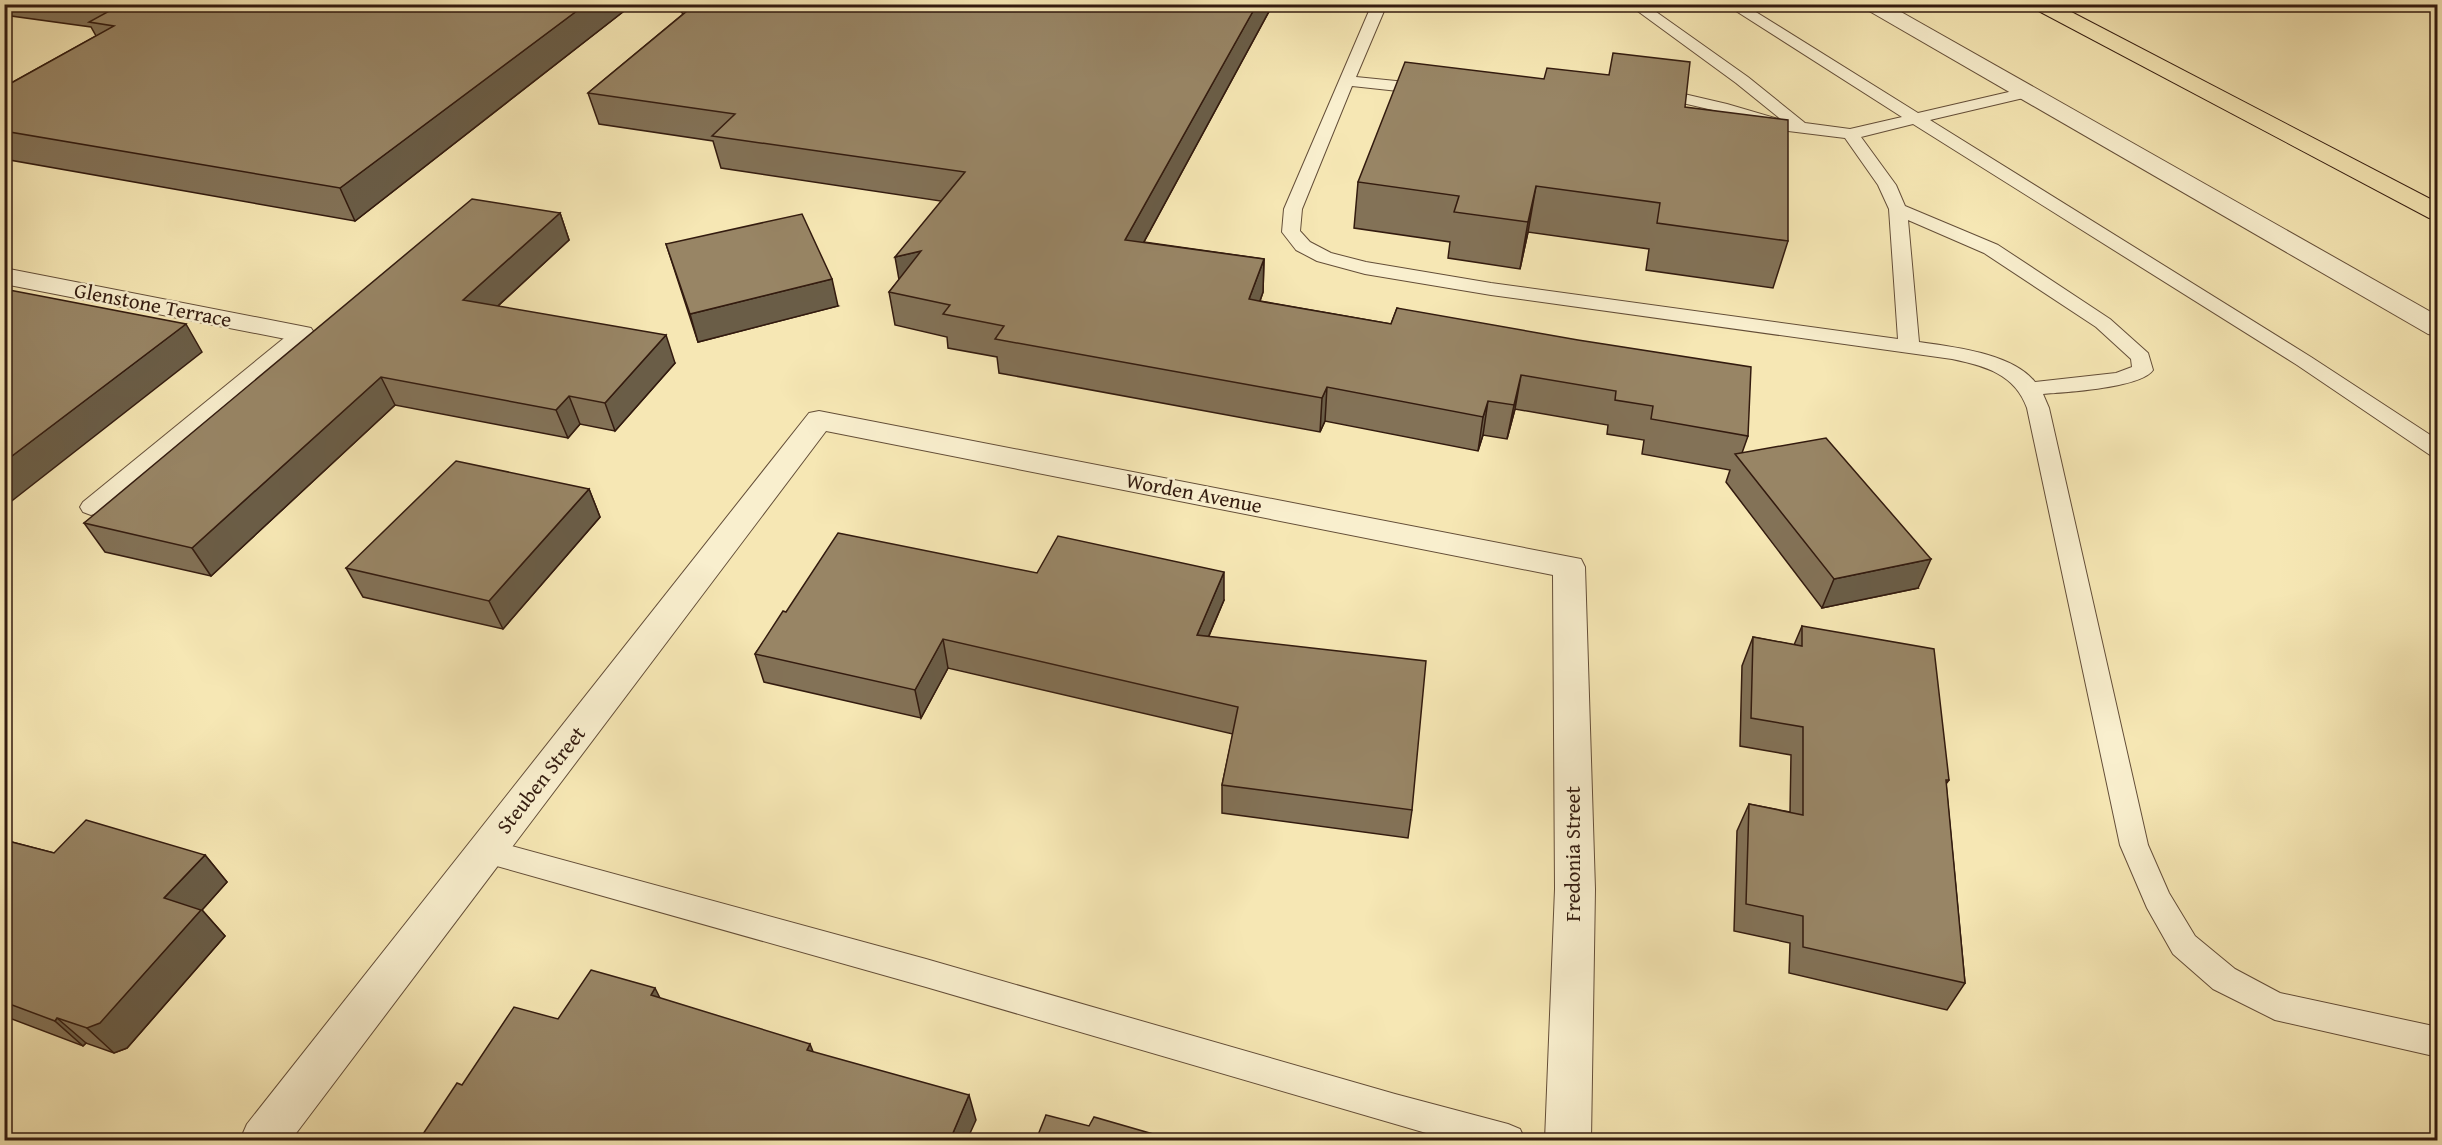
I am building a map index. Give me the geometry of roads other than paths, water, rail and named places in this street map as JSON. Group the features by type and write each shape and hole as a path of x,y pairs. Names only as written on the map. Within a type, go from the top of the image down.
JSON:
{"highway":[{"path":"2040,4 2438,213"}],"street":[{"path":"1871,4 2438,328"},
{"name":"Glenstone Terrace","path":"4,276 301,334"},
{"name":"Worden Avenue","path":"819,420 1569,567"},
{"name":"Steuben Street","path":"263,1140 819,420"},
{"name":"Fredonia Street","path":"1568,1140 1575,889 1569,567"}],"lane":[{"path":"1380,4 1293,209 1291,232 1303,246 1347,265 1491,289 1952,353 1989,361 2011,373 2031,389 2038,408 2064,539 2134,845 2157,899 2184,945 2224,979 2275,1006 2438,1042"},
{"path":"1635,4 1742,80 1803,129"},
{"path":"1732,4 2304,361 2438,450"},
{"path":"1347,81 1438,90"},
{"path":"1642,90 1721,106 1780,125 1850,134 2026,93"},
{"path":"1850,134 1887,185 1898,209 1909,347"},
{"path":"1898,209 1991,249 2103,323 2141,357 2142,370 2120,379 2031,389"},
{"path":"91,507 301,334"},
{"path":"486,851 926,973 1395,1110 1508,1140"}]}
